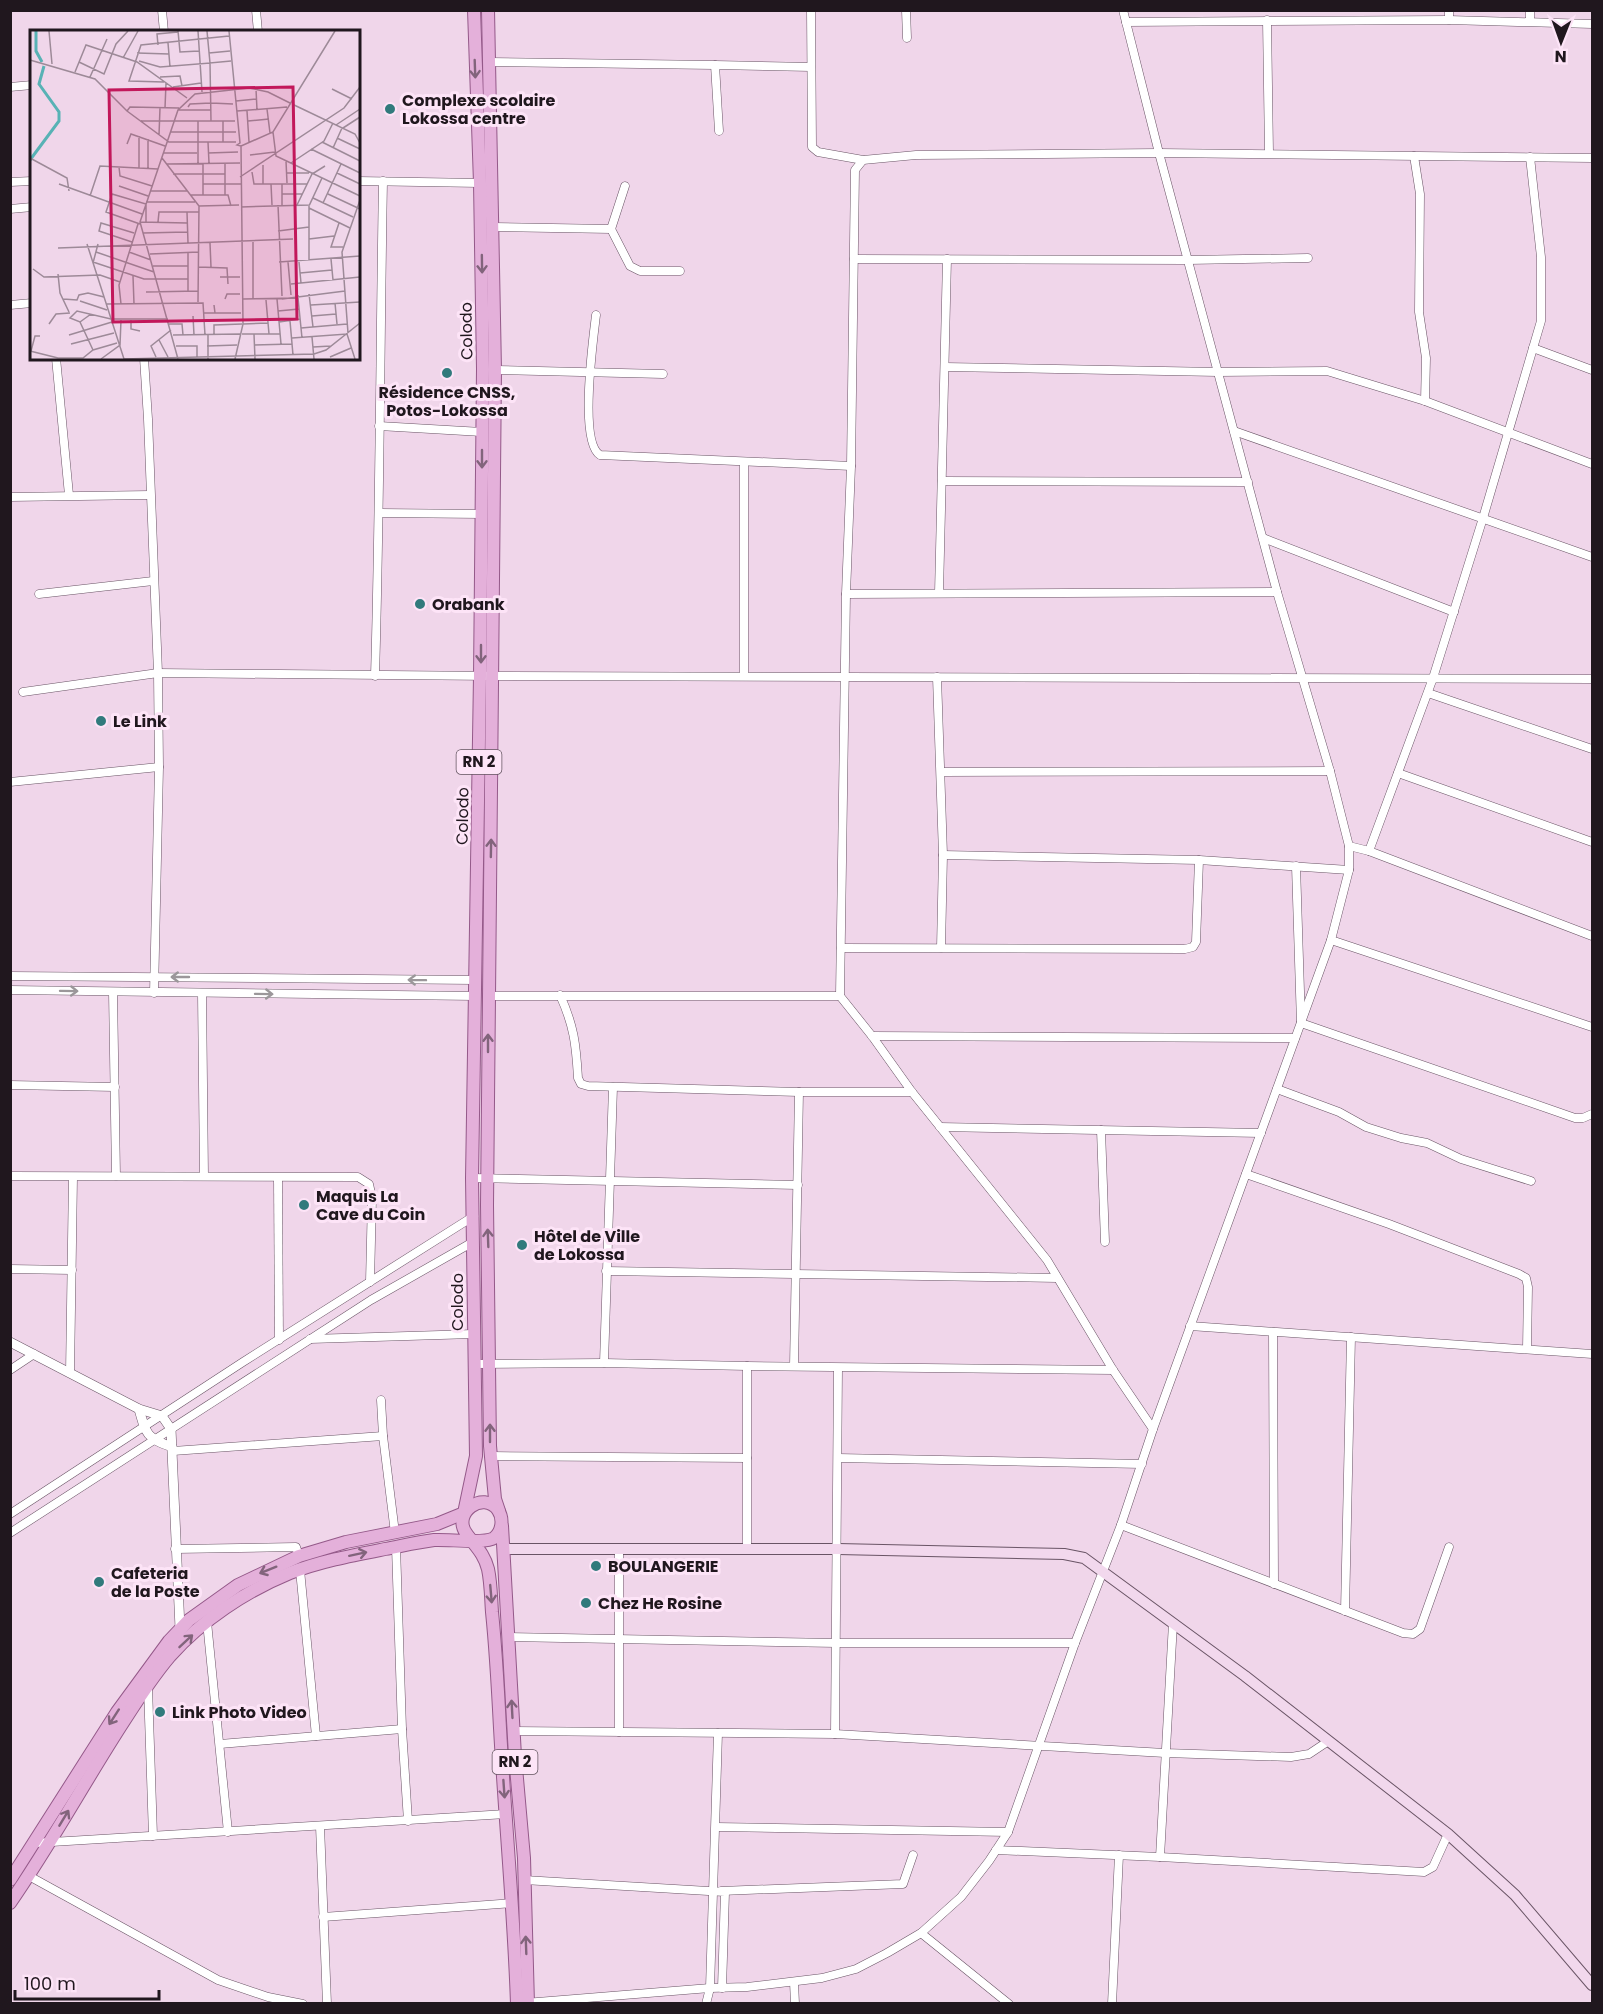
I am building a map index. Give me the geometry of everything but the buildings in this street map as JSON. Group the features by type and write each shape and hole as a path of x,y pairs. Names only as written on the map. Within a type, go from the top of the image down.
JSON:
{"main road":[{"name":"Colodo","path":"474,10 480,183 483,369 482,514 487,676 475,980 482,996 488,1179 491,1456 500,1516"},
{"name":"Colodo","path":"464,1513 476,1456 472,1178 482,996 495,370 488,10"},
{"path":"10,1903 147,1686 170,1656 207,1622 250,1593 300,1570 351,1556 434,1540 483,1542 493,1539 500,1531 500,1516 491,1504 481,1502 471,1505 464,1513 437,1524 330,1546 299,1556 238,1585 205,1607 180,1628 117,1712 35,1843 13,1872"},
{"path":"464,1513 462,1523 465,1533 473,1540"},
{"name":"RN 2","path":"500,1516 524,1880 523,2003"},
{"name":"RN 2","path":"473,1540 484,1556 489,1570 512,1903 523,2003"},
{"path":"503,1549 838,1549 1075,1555 1084,1558 1400,1795 1448,1834 1515,1895 1593,1984"}],"street":[{"path":"162,10 164,30"},
{"path":"256,10 258,30"},
{"path":"811,10 812,147 818,152 863,160 916,155 1159,153 1593,158"},
{"path":"906,10 907,38"},
{"path":"523,2003 747,1987 822,1978 856,1969 887,1953 921,1933 961,1897 1008,1832 1331,940 1349,870 1348,846 1330,771 1277,592 1123,10"},
{"path":"1449,10 1449,20"},
{"path":"1530,10 1530,21"},
{"path":"1267,20 1269,153"},
{"path":"1126,22 1449,20 1593,24"},
{"path":"489,62 811,67"},
{"path":"715,65 719,131"},
{"path":"10,87 30,84"},
{"path":"1414,156 1420,194 1419,312 1426,358 1425,401"},
{"path":"1369,851 1433,678 1484,518 1541,321 1541,256 1530,157"},
{"path":"863,160 855,170 840,996 912,1092 1047,1260 1113,1370 1153,1429"},
{"path":"360,181 480,183"},
{"path":"375,676 380,513 382,181"},
{"path":"10,182 30,182"},
{"path":"625,186 611,229 630,266 640,271 680,271"},
{"path":"10,209 30,207"},
{"path":"493,227 611,229"},
{"path":"854,259 1308,258"},
{"path":"939,593 947,260"},
{"path":"10,305 30,303"},
{"path":"596,315 589,373 591,441 595,452 600,455 851,466"},
{"path":"1533,348 1593,370"},
{"path":"56,360 69,495"},
{"path":"144,360 158,674 159,767 153,993"},
{"path":"945,367 1218,372 1328,371 1425,401 1593,464"},
{"path":"495,370 663,374"},
{"path":"379,426 482,432"},
{"path":"1234,431 1593,557"},
{"path":"744,463 744,676"},
{"path":"942,481 1248,482"},
{"path":"10,497 150,495"},
{"path":"380,513 482,514"},
{"path":"1263,538 1454,612"},
{"path":"39,594 153,581"},
{"path":"846,594 1277,592"},
{"path":"23,692 158,674 1593,679"},
{"path":"937,677 943,855 941,948"},
{"path":"1428,693 1593,749"},
{"path":"10,782 159,767"},
{"path":"941,772 1330,771"},
{"path":"1398,772 1593,842"},
{"path":"1348,846 1369,851 1593,936"},
{"path":"943,855 1199,860 1349,870"},
{"path":"841,948 1185,949 1196,942 1199,860"},
{"path":"1296,867 1301,1023"},
{"path":"1331,940 1593,1027"},
{"path":"10,976 475,980"},
{"path":"10,990 482,996 840,996"},
{"path":"113,992 116,1176"},
{"path":"202,993 204,1176"},
{"path":"560,995 573,1027 581,1084 588,1086 799,1092 912,1092"},
{"path":"1301,1023 1575,1118 1584,1118 1593,1114"},
{"path":"872,1036 1295,1038"},
{"path":"10,1085 115,1087"},
{"path":"604,1363 613,1087"},
{"path":"1277,1089 1339,1112 1366,1127 1427,1143 1461,1159 1531,1181"},
{"path":"794,1366 799,1092"},
{"path":"940,1127 1261,1133"},
{"path":"1101,1130 1105,1242"},
{"path":"1246,1174 1389,1224 1526,1278 1528,1287 1527,1349"},
{"path":"10,1176 358,1177 369,1184 372,1198 370,1282"},
{"path":"70,1373 73,1177"},
{"path":"278,1178 279,1340"},
{"path":"472,1178 798,1185"},
{"path":"10,1514 474,1216"},
{"path":"10,1533 371,1300 473,1242"},
{"path":"10,1269 72,1270"},
{"path":"606,1271 1057,1278"},
{"path":"1190,1326 1593,1354"},
{"path":"1274,1332 1274,1584"},
{"path":"309,1339 473,1334"},
{"path":"1345,1611 1351,1337"},
{"path":"10,1342 139,1409 162,1416 171,1429 180,1628"},
{"path":"10,1370 34,1354"},
{"path":"475,1364 604,1363 1113,1370"},
{"path":"747,1366 747,1549"},
{"path":"835,1734 838,1368"},
{"path":"381,1400 395,1533"},
{"path":"139,1409 144,1427 154,1440 172,1449 383,1436"},
{"path":"491,1456 747,1458"},
{"path":"838,1458 1142,1464"},
{"path":"1121,1525 1403,1633 1413,1634 1419,1629 1449,1546"},
{"path":"175,1549 296,1547 299,1556"},
{"path":"396,1547 402,1729 408,1821"},
{"path":"619,1550 619,1732"},
{"path":"300,1570 316,1736"},
{"path":"207,1622 228,1832"},
{"path":"1160,1857 1173,1623"},
{"path":"507,1637 620,1641 1075,1643"},
{"path":"147,1686 153,1836"},
{"path":"220,1744 402,1729"},
{"path":"513,1731 835,1734 1165,1754 1291,1757 1309,1754 1328,1742"},
{"path":"706,2004 710,1988 718,1733"},
{"path":"35,1843 506,1814"},
{"path":"320,1826 327,2004"},
{"path":"716,1827 1008,1832"},
{"path":"996,1850 1424,1872 1433,1867 1448,1834"},
{"path":"714,1892 903,1884 914,1855"},
{"path":"1112,2004 1119,1855"},
{"path":"29,1876 218,1980 268,1996 303,2004"},
{"path":"524,1880 725,1892 722,1988"},
{"path":"323,1917 512,1903"},
{"path":"921,1933 1009,2004"},
{"path":"794,1982 795,2004"}],"place":[{"name":"Complexe scolaire Lokossa centre","path":"390,109"},
{"name":"Résidence CNSS, Potos-Lokossa","path":"447,373"},
{"name":"Orabank","path":"420,604"},
{"name":"Le Link","path":"101,721"},
{"name":"Maquis La Cave du Coin","path":"304,1205"},
{"name":"Hôtel de Ville de Lokossa","path":"522,1245"},
{"name":"BOULANGERIE","path":"596,1566"},
{"name":"Cafeteria de la Poste","path":"99,1582"},
{"name":"Chez He Rosine","path":"586,1603"},
{"name":"Link Photo Video","path":"160,1712"}]}
